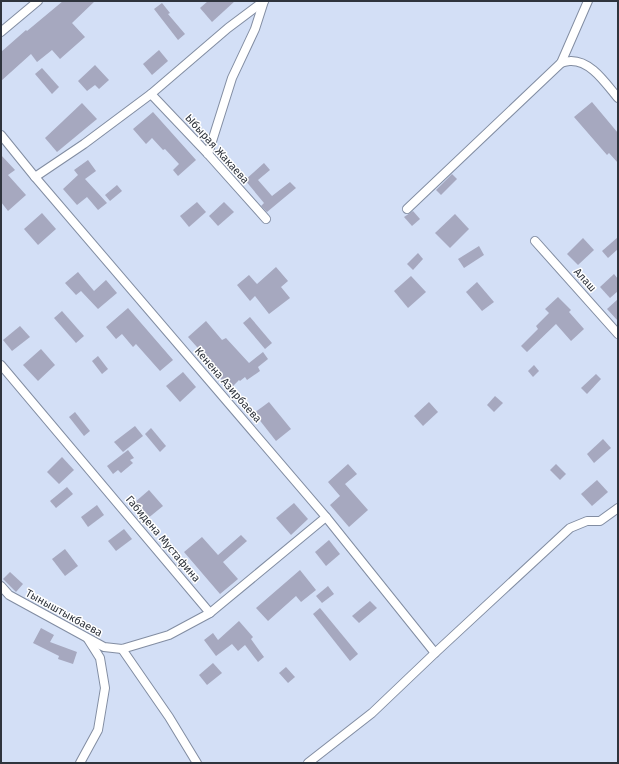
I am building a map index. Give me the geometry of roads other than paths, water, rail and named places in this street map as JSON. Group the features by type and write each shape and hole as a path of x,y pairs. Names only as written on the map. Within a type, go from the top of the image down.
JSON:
{"street":[{"path":"1,32 38,1"},
{"path":"35,177 84,144 151,94 228,28 264,1"},
{"path":"208,154 223,102 232,78 256,29 264,1"},
{"path":"406,209 561,63 588,1"},
{"path":"561,63 570,60 591,68 618,98"},
{"name":"Ыбырая Жакаева","path":"151,94 208,154 266,219"},
{"name":"Кенена Азирбаева","path":"1,135 35,177 326,517 435,653"},
{"name":"Алаш","path":"535,241 618,334"},
{"name":"Габидена Мустафина","path":"1,365 210,613"},
{"path":"308,763 372,713 570,528 588,521 600,521 618,508"},
{"path":"210,613 326,517"},
{"name":"Тыныштыкбаева","path":"1,586 9,595 104,647 122,649 170,635 210,613"},
{"path":"80,763 98,730 105,688 100,658 87,638"},
{"path":"122,649 169,717 197,763"}]}
